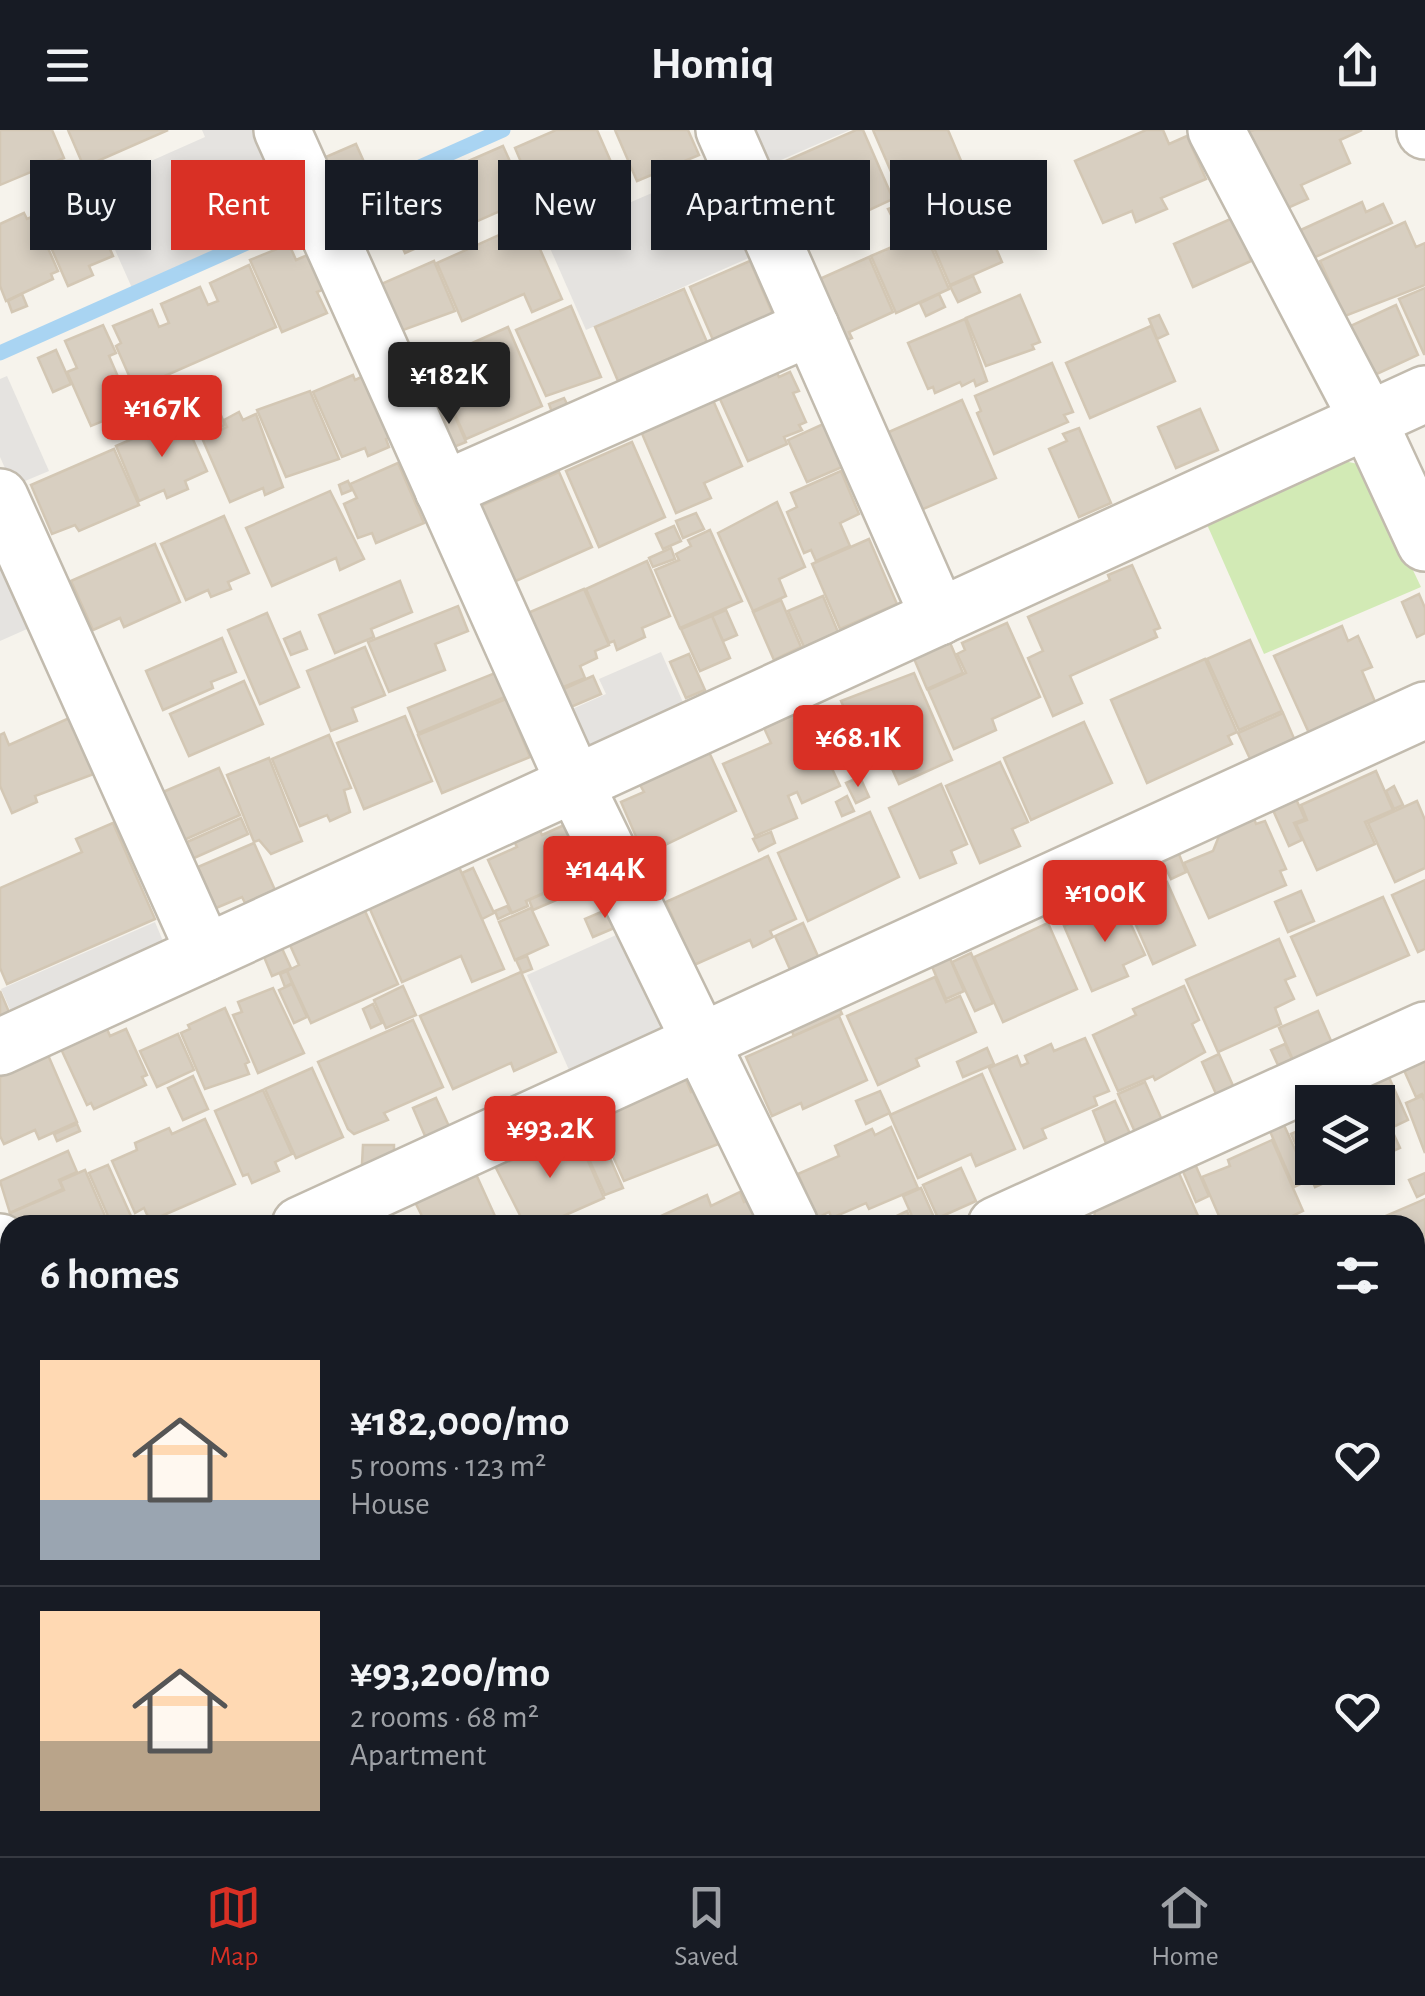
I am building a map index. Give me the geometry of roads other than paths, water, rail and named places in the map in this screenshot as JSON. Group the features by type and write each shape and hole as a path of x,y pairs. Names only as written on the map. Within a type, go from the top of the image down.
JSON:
{"street":[{"path":"282,130 576,784 785,1215"},
{"path":"724,130 939,617"},
{"path":"1216,130 1368,420 1425,543"},
{"path":"444,490 811,327"},
{"path":"0,1047 1425,394"},
{"path":"0,496 205,954"},
{"path":"322,1215 1425,710"},
{"path":"1018,1215 1425,1030"}],"waterway":[{"path":"436,160 503,130"},
{"path":"0,353 231,250"}]}
